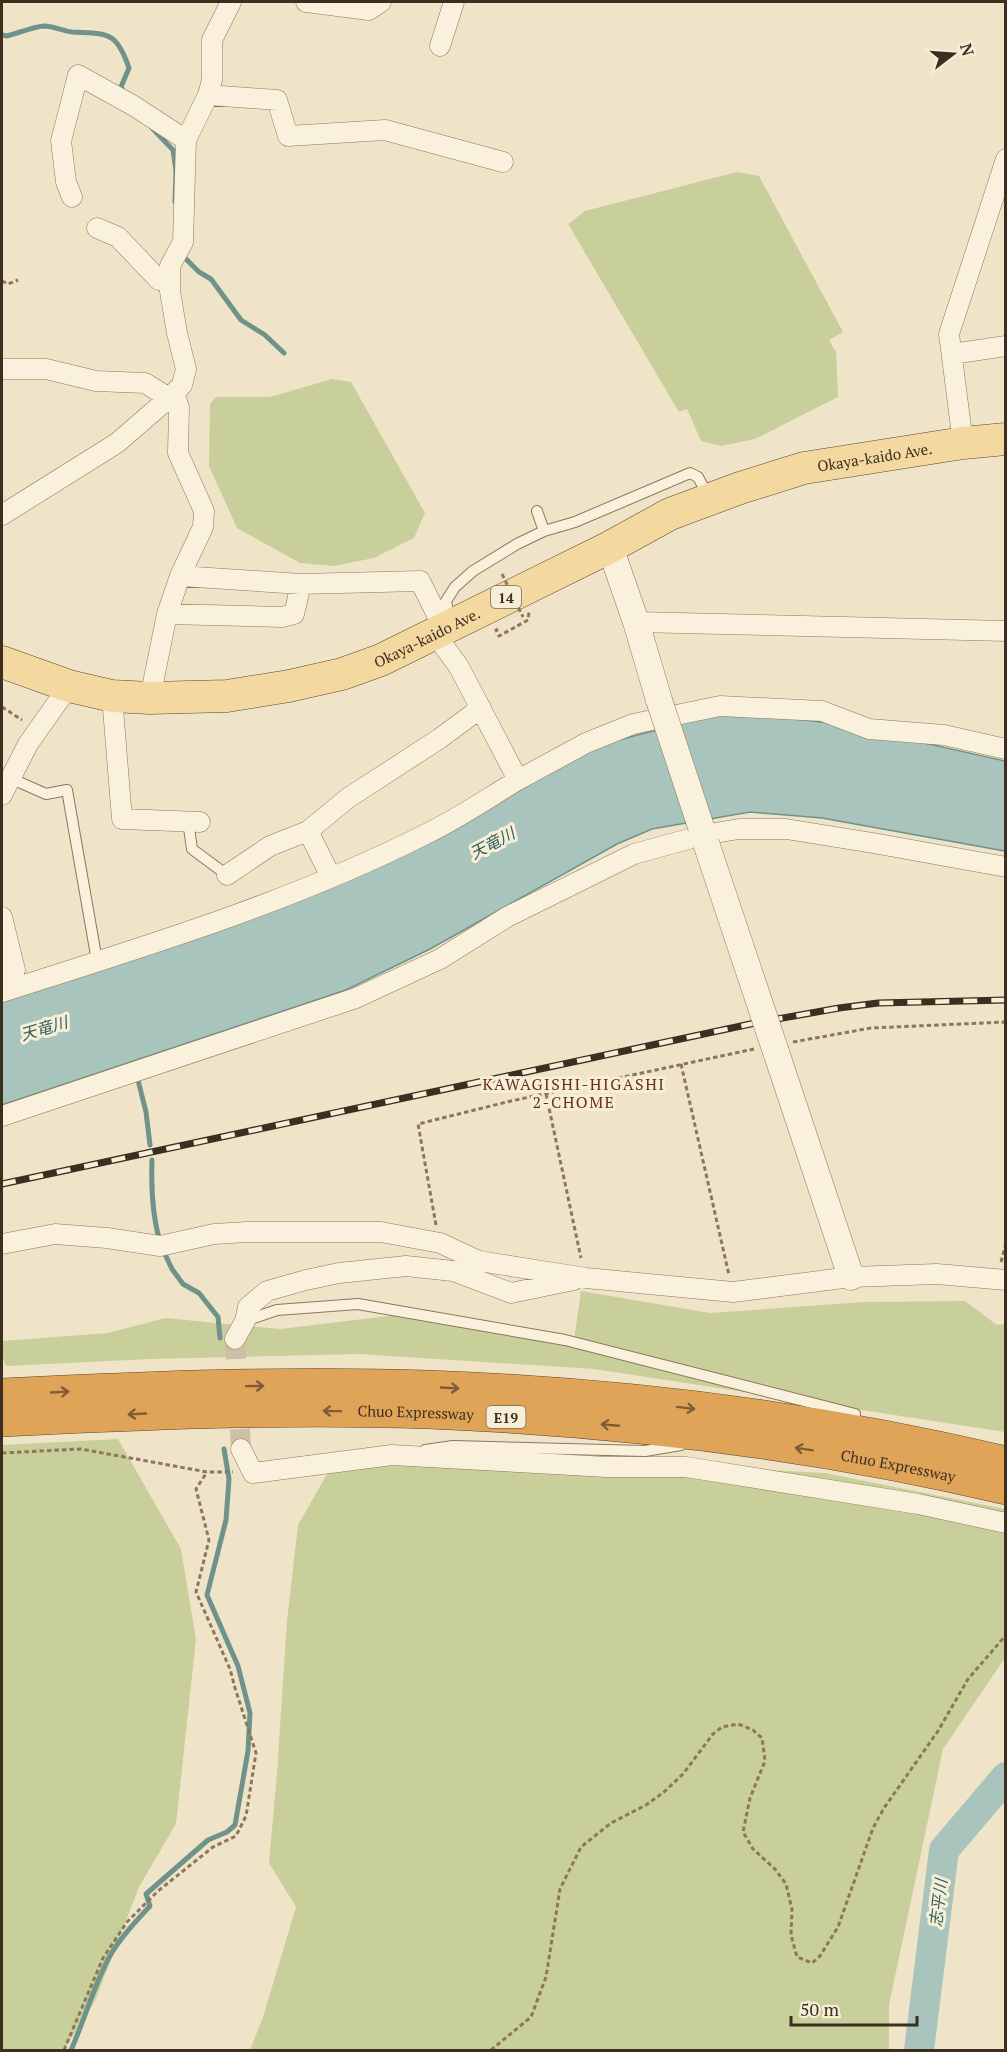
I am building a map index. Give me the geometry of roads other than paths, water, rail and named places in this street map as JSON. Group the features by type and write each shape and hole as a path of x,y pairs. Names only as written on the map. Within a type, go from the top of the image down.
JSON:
{"highway":[{"name":"Chuo Expressway","path":"2,1395 298,1385 428,1387 547,1394 753,1416 854,1432 1005,1463"},
{"name":"Chuo Expressway","path":"2,1420 296,1410 427,1412 555,1420 723,1438 836,1454 952,1475 1005,1488"}],"main road":[{"name":"Okaya-kaido Ave.","path":"2,662 69,686 112,696 150,698 227,696 289,686 342,674 381,660 610,547 670,514 710,499 804,468 963,443 1005,439"}],"street":[{"path":"2,515 117,443 182,385 186,369 170,291 170,266 183,242 186,140 208,95 212,80 212,40 231,2"},
{"path":"306,2 369,10 381,2"},
{"path":"441,46 454,2"},
{"path":"72,197 66,182 61,141 78,75 134,106 186,140"},
{"path":"208,95 278,100 288,136 385,130 503,162"},
{"path":"963,443 949,334 1005,159"},
{"path":"97,228 118,237 159,280 170,282"},
{"path":"952,354 1005,346"},
{"path":"2,369 46,369 96,381 145,383 172,396 179,407 178,453 204,511 203,527 180,576 167,614 150,698"},
{"path":"610,547 703,835 851,1277"},
{"path":"180,576 301,584 420,581 459,667 518,780"},
{"path":"167,614 282,617 294,614 301,584"},
{"path":"636,622 1005,631"},
{"path":"6,787 28,744 69,686"},
{"path":"112,696 122,819 194,822"},
{"path":"2,992 263,905 332,877 429,833 586,743 633,724 720,706 822,711 869,729 944,735 1005,749"},
{"path":"227,875 270,846 308,831 348,798 439,739 481,708"},
{"path":"2,1116 356,998 440,959 507,917 634,854 703,835 739,829 786,829 1005,867"},
{"path":"308,831 332,877"},
{"path":"2,917 15,970 2,974"},
{"path":"2,1244 55,1234 107,1238 160,1246 214,1234 381,1232 440,1243 479,1262 585,1278 733,1292 851,1277 937,1274 1005,1280"},
{"path":"235,1340 246,1321 248,1307 267,1291 339,1274 406,1266 453,1271 511,1293 585,1278"},
{"path":"242,1449 252,1473 392,1455 607,1467 686,1467 918,1504 1005,1523"}],"lane":[{"path":"444,630 446,601 455,586 482,565 517,544 690,473 698,477 710,499"},
{"path":"537,511 544,531"},
{"path":"6,787 46,794 67,790 97,961"},
{"path":"194,822 192,849 227,875"},
{"path":"246,1321 277,1310 358,1304 565,1340 855,1414 854,1432"},
{"path":"392,1455 453,1446 645,1451 723,1438"}],"water":[{"name":"天竜川","path":"710,716 776,717 840,724 1005,761 1005,851 822,818 750,812 652,829 617,844 430,949 346,990 2,1105 2,1001 322,892 579,755 611,742"}],"waterway":[{"path":"2,35 7,36 44,26 109,36 120,47 129,68 121,87 124,92"},
{"path":"152,128 173,150 176,171 175,202"},
{"path":"183,253 184,257 199,272 211,279 241,320 265,335 284,353"},
{"path":"137,1076 146,1112 150,1145"},
{"path":"152,1160 155,1222 160,1242"},
{"path":"163,1250 172,1269 183,1284 199,1293 218,1317 220,1338"},
{"path":"71,2050 111,1954 124,1935 150,1906 146,1894 208,1840 227,1832 235,1825 248,1751 250,1713 238,1666 207,1595 226,1520 229,1479 224,1449"},
{"name":"志平川","path":"919,2050 944,1850 1006,1777"}],"tunnel":[{"path":"235,1339 241,1449"}],"railway":[{"path":"2,1184 755,1023 878,1003 1006,1000"}],"district":[{"name":"KAWAGISHI-HIGASHI 2-CHOME","path":"574,1093"}]}
